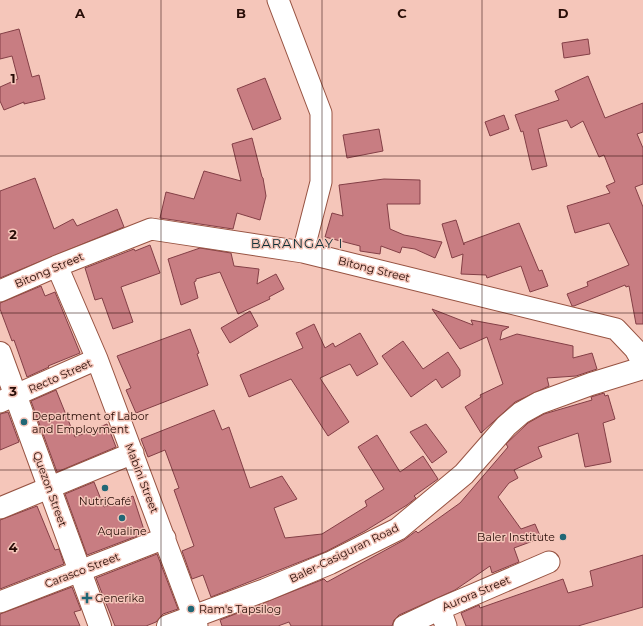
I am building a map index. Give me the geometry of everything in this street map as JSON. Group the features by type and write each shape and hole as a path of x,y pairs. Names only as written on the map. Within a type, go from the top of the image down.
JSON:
{"main road":[{"name":"Quezon Street","path":"0,353 8,399 49,487 100,626"},
{"name":"Baler-Casiguran Road","path":"168,626 195,621 330,563 398,529 464,474 506,426 520,413 561,394 643,368"}],"street":[{"path":"278,0 322,113 321,182 303,252"},
{"name":"Bitong Street","path":"0,290 151,229 303,252 616,329 635,349 643,363"},
{"name":"Mabini Street","path":"57,266 97,359 195,621"},
{"name":"Recto Street","path":"8,399 97,359"},
{"path":"0,508 133,453"},
{"name":"Carasco Street","path":"0,602 165,538"},
{"name":"Aurora Street","path":"404,626 443,617 549,562"}],"building":[{"path":"19,29 32,77 39,75 45,99 24,104 24,102 4,110 0,101 0,87 18,79 12,56 0,59 0,34"},
{"path":"588,39 590,54 564,58 562,43"},
{"path":"588,76 605,118 643,103 643,132 637,134 643,148 643,184 635,187 643,207 643,324 636,324 629,286 626,287 625,285 574,306 572,306 567,294 588,286 587,282 629,265 609,223 575,233 567,206 610,193 606,186 615,182 604,155 599,157 583,121 571,128 567,120 538,129 547,166 532,170 523,131 521,132 515,115 559,100 555,91"},
{"path":"265,78 281,119 253,130 237,89"},
{"path":"504,115 509,129 490,136 485,122"},
{"path":"379,129 383,151 347,158 343,135"},
{"path":"252,138 263,178 266,196 260,220 237,213 233,229 160,218 166,192 194,199 204,171 241,181 232,144"},
{"path":"35,178 54,229 73,219 77,226 117,209 124,227 0,278 0,191"},
{"path":"384,179 420,180 420,204 387,204 390,229 404,235 442,242 435,258 415,249 402,247 400,253 381,246 380,254 360,251 360,246 325,237 332,213 343,216 339,185"},
{"path":"456,220 464,245 464,243 519,223 539,271 542,270 548,286 530,292 521,266 487,278 486,275 461,274 463,254 452,258 442,224"},
{"path":"150,245 160,273 121,287 133,322 113,329 102,298 95,300 85,268 134,249 135,251"},
{"path":"200,248 231,253 234,266 259,269 257,284 276,274 284,289 269,297 270,299 238,314 220,272 196,279 194,282 198,298 181,305 168,259"},
{"path":"41,286 45,296 55,292 80,353 48,366 49,367 27,377 14,340 12,341 0,309 0,303"},
{"path":"432,309 473,325 471,320 509,327 502,331 500,340 517,334 573,346 573,358 592,353 597,369 576,376 547,378 549,386 515,402 481,433 465,407 481,397 480,395 503,384 487,337 460,349"},
{"path":"250,311 258,326 230,343 221,328"},
{"path":"314,324 325,348 333,343 335,347 360,333 378,364 357,376 350,364 320,378 349,422 328,436 291,379 249,397 240,375 303,348 296,333"},
{"path":"190,329 199,353 197,354 208,385 136,413 126,390 131,388 117,356"},
{"path":"403,341 423,369 448,352 460,370 460,376 442,388 436,379 411,397 382,356"},
{"path":"56,390 75,437 107,424 116,447 57,472 31,401"},
{"path":"604,393 605,396 608,395 615,419 603,423 611,462 585,467 578,433 538,447 542,457 514,470 518,478 509,483 498,497 521,529 535,524 541,538 514,548 519,562 492,573 490,566 455,590 399,615 394,620 392,626 291,626 289,622 278,626 222,626 220,620 324,579 327,582 404,540 416,531 418,533 460,503 508,447 506,444 528,423 544,414 592,400 591,397"},
{"path":"214,410 222,430 229,427 250,488 282,476 297,499 274,508 285,538 322,534 367,506 365,501 384,489 358,447 377,435 400,472 423,456 438,479 414,496 416,498 407,505 365,531 325,552 211,597 203,575 192,579 182,551 194,546 174,490 179,488 165,450 148,457 141,439"},
{"path":"8,412 19,442 0,450 0,414"},
{"path":"426,424 447,452 432,463 410,432"},
{"path":"94,482 104,507 133,496 145,533 87,555 65,494"},
{"path":"37,506 55,550 59,549 64,564 0,589 0,520"},
{"path":"157,554 178,609 163,614 156,622 146,626 115,626 96,578"},
{"path":"643,555 643,607 578,626 466,626 461,613 479,605 480,608 563,579 568,593 593,586 590,571"},
{"path":"72,587 81,610 74,612 80,626 0,626 0,614"}],"place":[{"name":"Department of Labor and Employment","path":"24,422"},
{"name":"NutriCafé","path":"105,488"},
{"name":"Aqualine","path":"122,518"},
{"name":"Baler Institute","path":"563,537"},
{"name":"Generika","path":"87,598"},
{"name":"Ram's Tapsilog","path":"191,609"}],"district":[{"name":"BARANGAY I","path":"297,243"}]}
